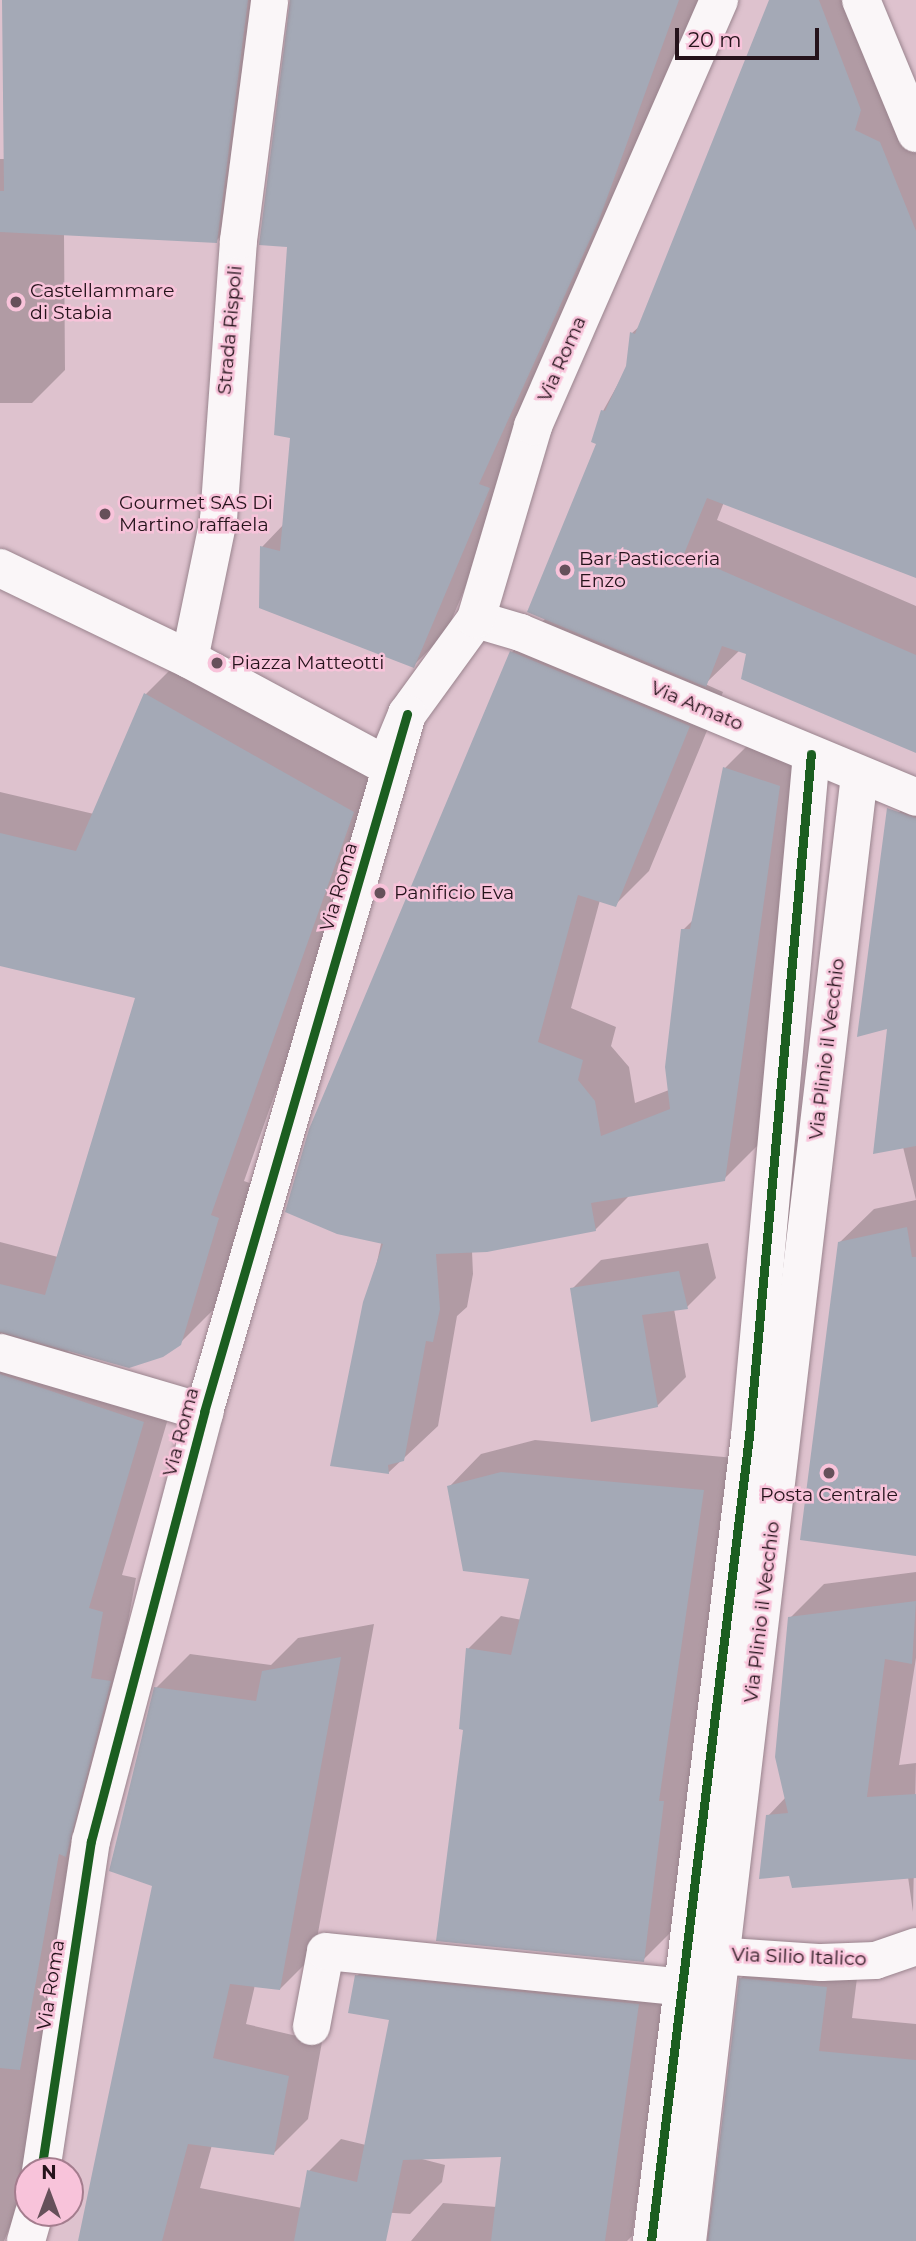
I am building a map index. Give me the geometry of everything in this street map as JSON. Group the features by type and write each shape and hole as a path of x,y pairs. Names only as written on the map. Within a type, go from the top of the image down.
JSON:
{"street":[{"name":"Strada Rispoli","path":"189,659 218,519 238,240 269,0"},
{"name":"Via Roma","path":"189,659 386,765 407,714 476,619 533,426 719,0"},
{"path":"861,0 916,133"},
{"path":"0,568 189,659"},
{"name":"Via Amato","path":"476,619 520,632 916,797"},
{"name":"Via Roma","path":"43,2157 91,1841 204,1412 407,714"},
{"path":"651,2241 698,1965 811,754"},
{"name":"Via Plinio il Vecchio","path":"687,2241 698,1965 859,774"},
{"path":"0,1352 204,1412"},
{"name":"Via Silio Italico","path":"311,2026 325,1951 698,1965 875,1960 916,1946"}],"building":[{"path":"2,0 248,0 217,243 0,232 0,191 4,191"},
{"path":"290,0 679,0 599,220 479,484 490,488 414,668 259,608 260,546 280,551 290,438 274,435 287,247 259,245"},
{"path":"769,0 819,0 861,110 855,130 880,142 916,231 916,578 707,498 684,554 916,655 916,753 741,679 746,654 722,646 706,687 527,612 596,444 591,442 601,410 605,411 626,366 630,332 635,334"},
{"path":"510,651 690,726 616,907 578,895 538,1042 583,1060 578,1080 595,1101 601,1136 670,1109 665,1067 681,929 690,929 723,767 780,786 725,1181 591,1203 596,1231 487,1252 436,1254 440,1309 433,1342 426,1341 404,1461 388,1465 389,1474 330,1466 363,1302 383,1244 337,1234 285,1212 309,1129"},
{"path":"144,693 354,812 211,1215 219,1218 181,1345 163,1357 129,1368 0,1332 0,1284 45,1295 135,998 0,966 0,833 76,851"},
{"path":"887,808 916,818 916,1146 873,1154 887,1029 857,1037"},
{"path":"907,1227 912,1257 916,1257 916,1556 800,1540 838,1242"},
{"path":"679,1271 688,1309 642,1315 658,1407 591,1422 570,1288"},
{"path":"0,1374 144,1422 89,1608 103,1612 91,1678 111,1681 66,1857 59,1854 20,2070 0,2068"},
{"path":"501,1472 704,1490 659,1801 664,1801 644,1962 436,1941 463,1730 459,1729 466,1648 511,1655 529,1579 463,1571 447,1486"},
{"path":"916,1601 912,1664 885,1659 867,1797 916,1794 916,1878 792,1888 789,1876 759,1879 766,1815 788,1813 775,1757 788,1617"},
{"path":"341,1657 280,1990 230,1984 213,2058 289,2076 274,2155 188,2144 162,2241 78,2241 81,2227 84,2227 84,2212 152,1886 109,1871 154,1687 256,1701 262,1671"},
{"path":"355,1975 639,2004 605,2241 491,2241 501,2157 403,2160 386,2241 294,2241 307,2170 357,2182 389,2020 348,2013"},
{"path":"739,1978 827,1987 819,2051 916,2060 916,2241 708,2241"}],"cycle path":[{"path":"43,2157 91,1841 204,1412 407,714"},
{"path":"651,2241 749,1436 811,754"}],"place":[{"name":"Castellammare di Stabia","path":"16,302"},
{"name":"Gourmet SAS Di Martino raffaela","path":"105,514"},
{"name":"Bar Pasticceria Enzo","path":"565,570"},
{"name":"Piazza Matteotti","path":"217,663"},
{"name":"Panificio Eva","path":"380,893"},
{"name":"Posta Centrale","path":"829,1473"}]}
